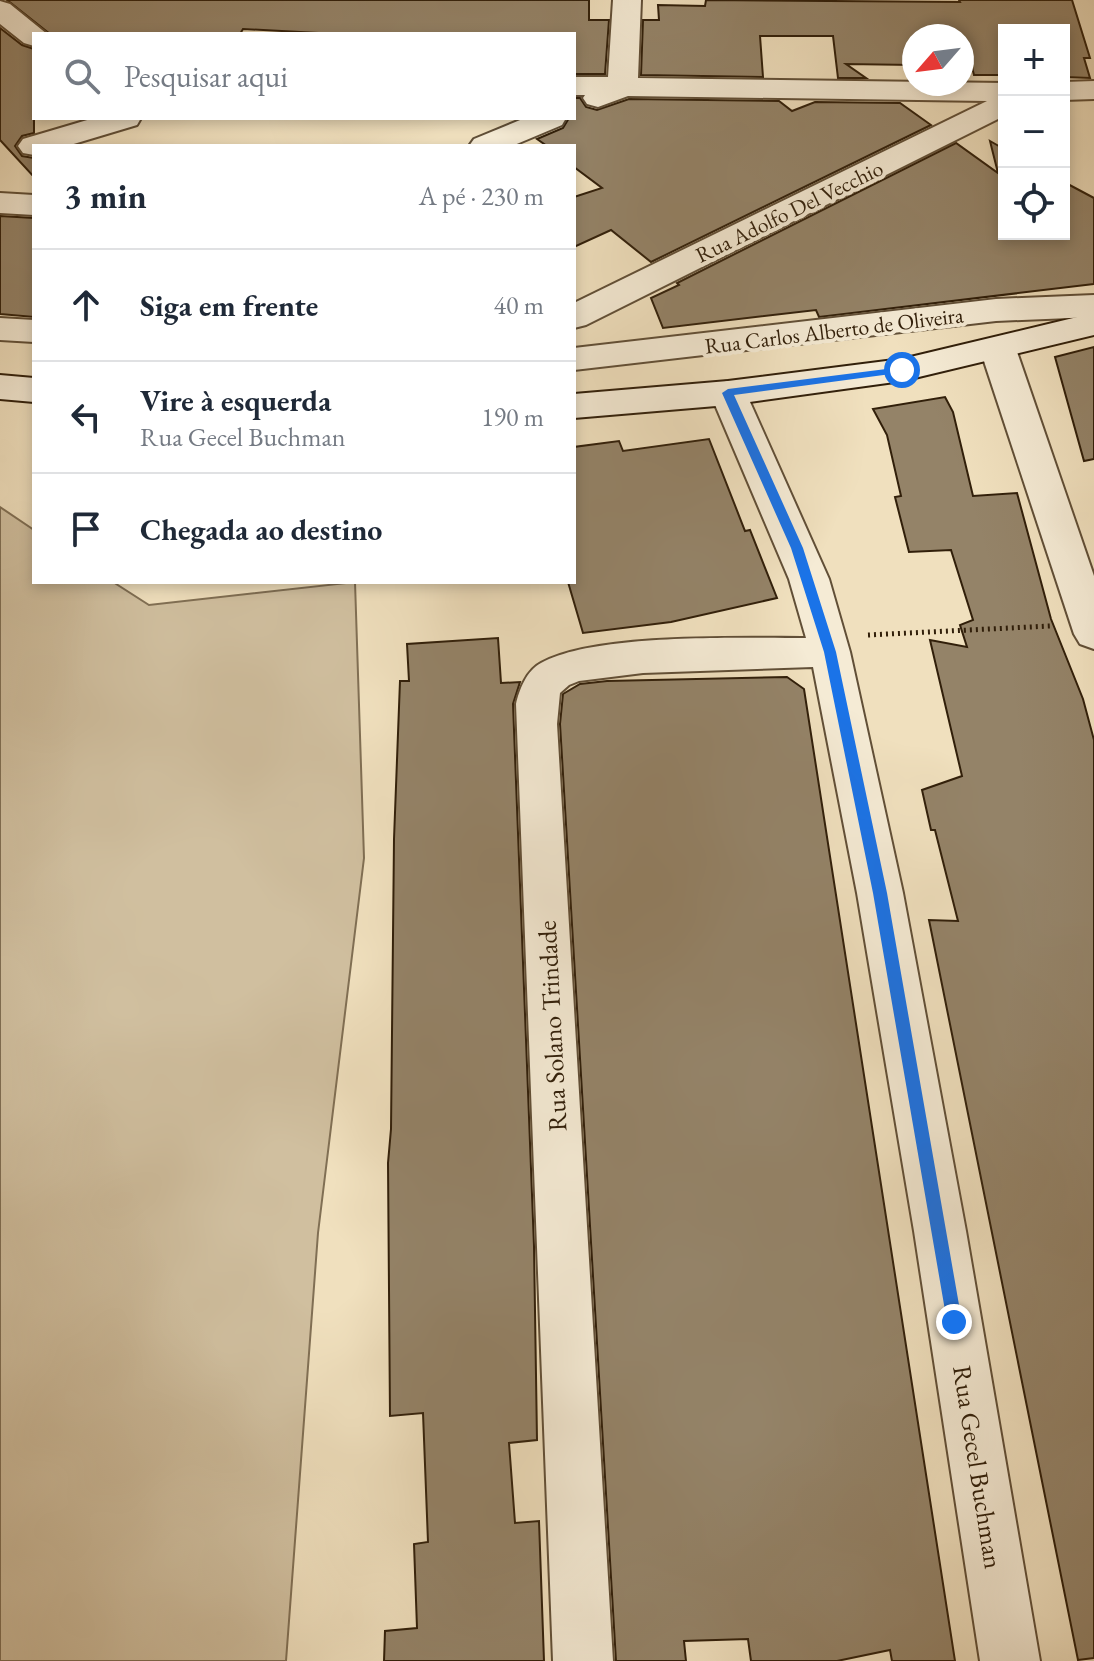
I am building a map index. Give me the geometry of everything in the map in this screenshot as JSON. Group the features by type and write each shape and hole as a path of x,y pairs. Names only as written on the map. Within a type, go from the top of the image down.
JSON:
{"street":[{"path":"623,87 627,0"},
{"path":"0,10 32,35"},
{"path":"576,86 998,92"},
{"path":"576,107 623,87"},
{"path":"1070,91 1094,90"},
{"name":"Rua Adolfo Del Vecchio","path":"576,316 998,107"},
{"path":"40,144 119,120"},
{"path":"490,144 546,120"},
{"path":"0,203 32,205"},
{"name":"Rua Carlos Alberto de Oliveira","path":"576,359 996,310 1094,306"},
{"path":"576,406 728,393 902,370 1094,324"},
{"path":"0,329 32,331"},
{"path":"998,349 1092,629"},
{"path":"0,387 32,390"},
{"name":"Rua Gecel Buchman","path":"728,393 797,548 828,644 880,893 940,1231 1010,1661"},
{"name":"Rua Solano Trindade","path":"583,1661 539,761 537,711 541,689 555,673 580,665 622,659 828,644"}],"path":[{"path":"828,644 1092,629"}],"shaded area":[{"path":"0,507 32,529 32,584 116,584 149,605 355,584 364,858 318,1233 286,1661 0,1661"}],"building":[{"path":"7,0 589,0 589,20 609,20 605,74 576,74 576,32 299,32 243,29 241,32 47,32"},
{"path":"706,0 1072,0 1090,58 1084,58 1090,78 1070,77 1070,24 998,24 998,75 974,75 974,24 902,24 902,65 846,64 866,78 838,78 833,36 760,36 763,77 641,75 643,20 659,20 658,5 705,6"},
{"path":"0,28 22,45 32,48 34,133 22,136 15,146 22,156 32,158 32,175 0,140"},
{"path":"576,98 580,98 586,107 597,110 629,99 779,101 792,111 815,102 900,103 931,125 651,262 611,230 576,246 576,196 602,188 576,168 576,144 544,144 537,139 563,128 568,120 576,120"},
{"path":"990,141 998,146 998,173"},
{"path":"956,143 998,173 998,240 1070,240 1070,185 1094,198 1094,284 819,317 816,310 663,328 651,298"},
{"path":"0,216 32,218 32,317 0,314"},
{"path":"1094,347 1094,459 1084,461 1055,357"},
{"path":"945,397 953,412 973,496 1017,493 1051,619 1083,699 1094,740 1094,1658 1078,1660 929,920 958,921 922,790 962,776 930,640 967,647 960,625 973,620 951,550 909,552 895,497 901,496 887,435 873,409"},
{"path":"709,439 745,531 750,530 777,598 671,622 583,633 569,584 576,584 576,447 619,441 623,451"},
{"path":"498,638 501,683 520,682 513,704 534,1246 537,1440 509,1443 515,1523 539,1521 544,1661 384,1661 385,1631 417,1628 414,1544 428,1542 423,1413 390,1416 388,1163 400,681 409,681 407,644"},
{"path":"787,677 804,689 955,1661 892,1661 890,1650 837,1661 751,1661 748,1639 684,1641 686,1661 616,1661 560,724 563,694 580,684 607,681"}],"route":[{"path":"902,370 728,393 797,548 820,612 830,652 880,893 954,1322"}]}
